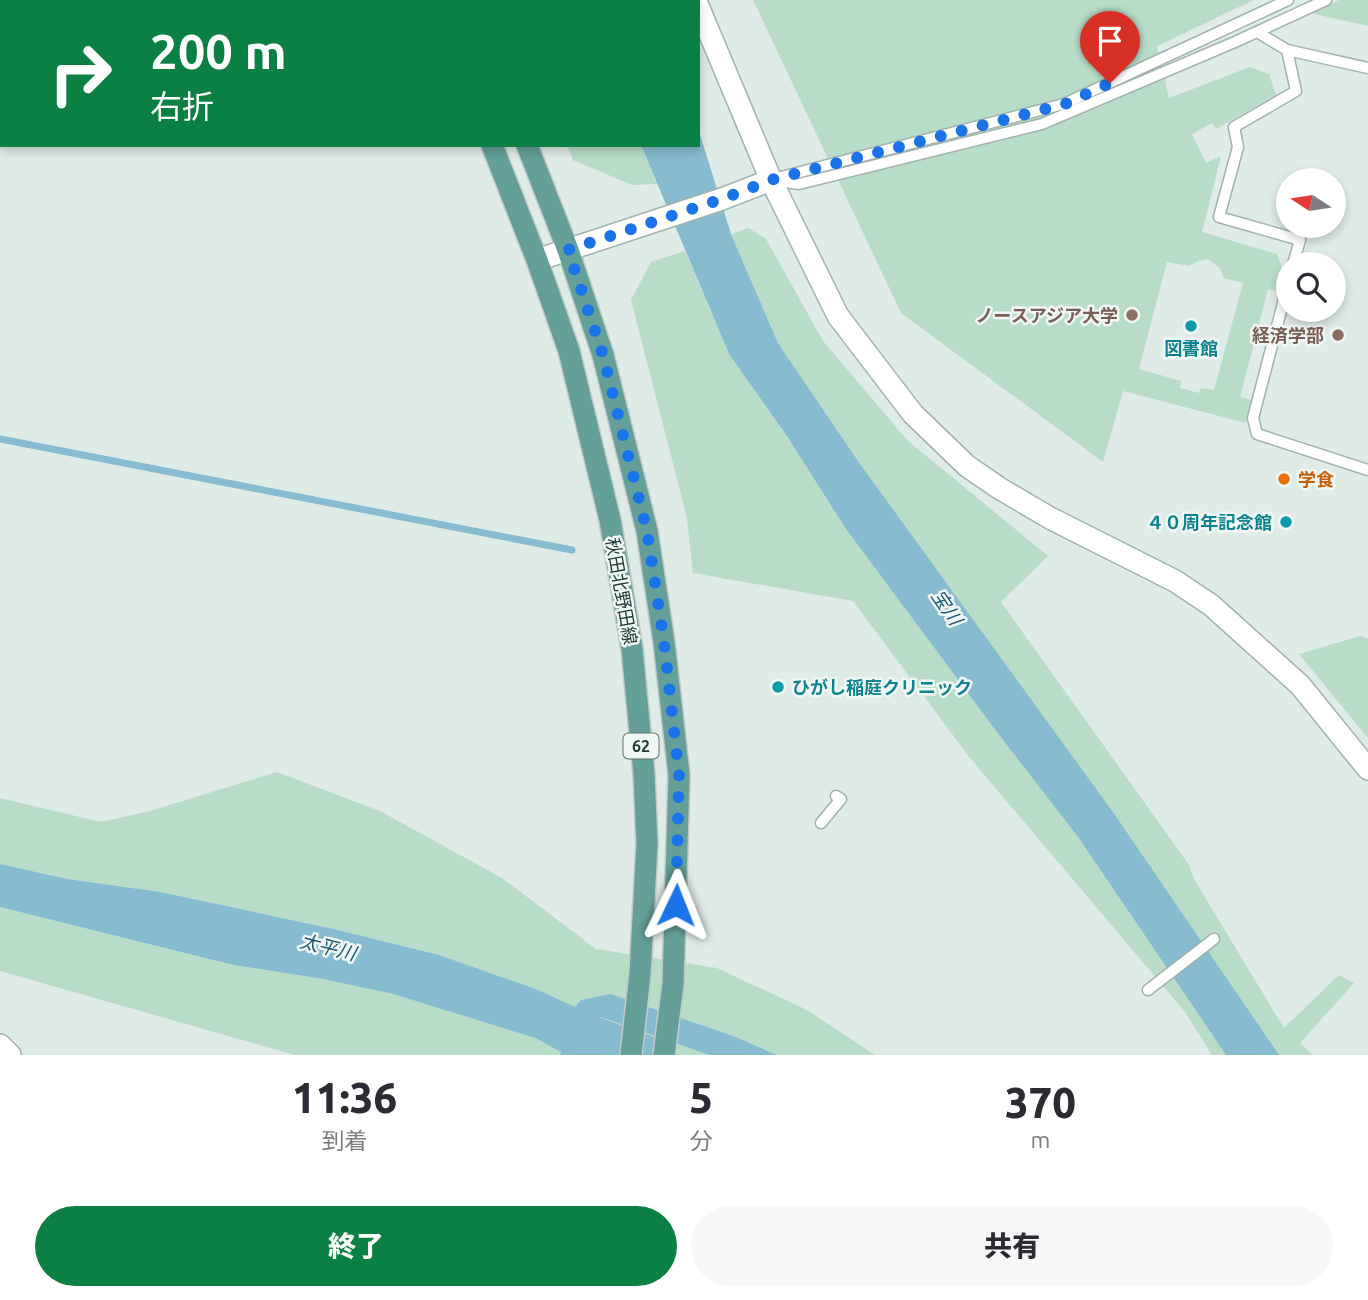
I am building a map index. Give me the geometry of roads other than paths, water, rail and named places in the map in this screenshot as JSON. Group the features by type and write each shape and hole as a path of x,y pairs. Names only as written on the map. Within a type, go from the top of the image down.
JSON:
{"main road":[{"name":"秋田北野田線","path":"493,147 569,351 610,520 632,649 644,774 647,844 640,974 631,1055"},
{"name":"秋田北野田線","path":"528,147 568,250 603,355 647,531 664,642 679,775 673,984 664,1055"}],"street":[{"path":"700,9 771,180 838,316 913,414 967,466 999,488 1050,518 1175,581 1211,605 1300,685 1368,769"},
{"path":"537,260 722,199 771,180"},
{"path":"0,1045 11,1055"}],"lane":[{"path":"771,180 1065,104 1288,0"},
{"path":"771,180 799,184 1042,124 1326,0"},
{"path":"1257,32 1287,50 1368,68"},
{"path":"1287,50 1296,91 1234,127 1238,147 1219,217 1300,240 1296,252"},
{"path":"1278,322 1252,418 1257,434 1368,470"},
{"path":"821,822 841,799 836,796"},
{"path":"1148,990 1214,939"}],"water":[{"name":"宝川","path":"700,134 731,234 778,343 860,464 1115,815 1279,1055 1226,1055 1078,837 846,529 788,438 729,354 642,147 700,147"},
{"path":"0,864 68,879 161,892 334,929 439,955 536,989 575,1007 581,1000 611,994 736,1037 777,1055 709,1055 601,1017 597,1049 603,1055 560,1055 561,1052 535,1038 393,994 323,979 233,965 0,907"}],"waterway":[{"path":"0,439 572,550"},
{"name":"太平川","path":"548,1020 645,1055"}],"place":[{"name":"ノースアジア大学","path":"1132,315"},
{"name":"図書館","path":"1191,326"},
{"name":"経済学部","path":"1338,335"},
{"name":"学食","path":"1284,479"},
{"name":"４０周年記念館","path":"1286,522"},
{"name":"ひがし稲庭クリニック","path":"778,687"}]}
